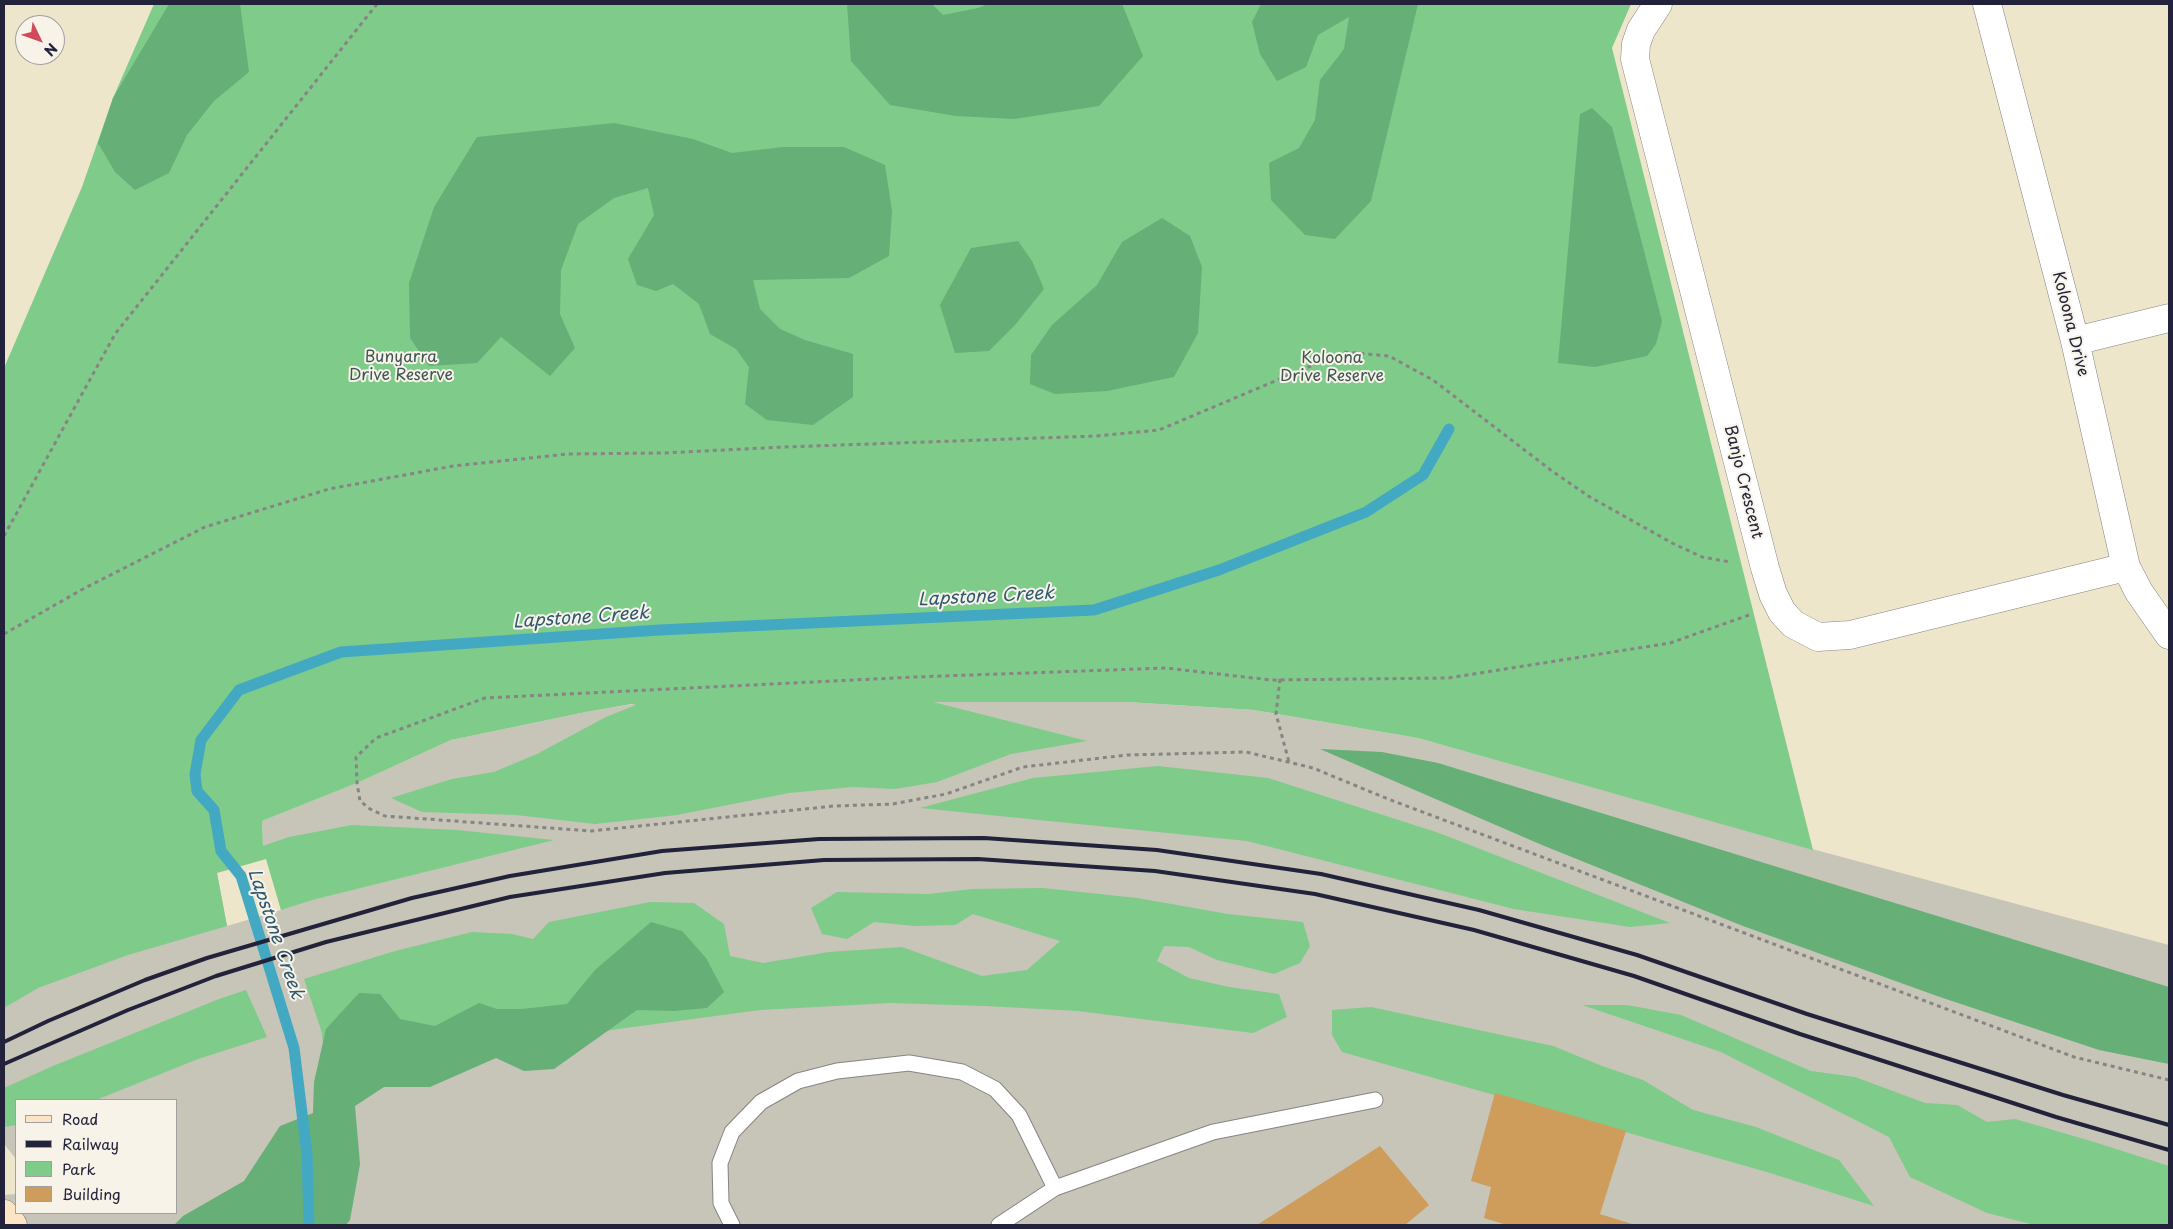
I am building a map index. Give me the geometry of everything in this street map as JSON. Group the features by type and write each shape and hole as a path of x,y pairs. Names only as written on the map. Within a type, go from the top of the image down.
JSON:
{"main road":[{"path":"4,1214 13,1225"}],"street":[{"name":"Banjo Crescent","path":"1658,4 1641,30 1636,44 1635,59 1765,568 1772,594 1782,612 1806,633 1830,638 1850,635 2126,567"},
{"name":"Koloona Drive","path":"1987,4 2075,341 2126,567 2139,592 2169,636"},
{"path":"2075,341 2169,318"}],"lane":[{"path":"732,1225 720,1203 720,1163 732,1132 762,1102 798,1081 837,1071 908,1063 962,1072 995,1089 1019,1115 1055,1188"},
{"path":"999,1225 1055,1188 1213,1132 1375,1100"}],"path":[{"path":"4,536 115,334 377,4"},
{"path":"4,634 83,589 205,527 329,489 453,466 568,454 664,454 784,447 1096,436 1159,430 1344,352 1389,356 1434,380 1462,404 1497,428 1552,471 1590,497 1672,543 1702,557 1765,568"},
{"path":"1778,605 1670,643 1448,678 1280,679 1166,668 915,677 485,698 376,738 356,757 357,782 360,801 370,809 385,816 591,831 834,806 893,804 946,794 1023,767 1127,755 1246,752 1313,768 1388,799 2074,1057 2169,1080"},
{"path":"1280,679 1276,714 1289,762"}],"shaded area":[{"path":"682,696 1128,702 1254,710 1418,738 1801,846 2169,945 2169,1225 4,1225 4,1195 15,1194 15,1214 178,1214 178,1099 15,1099 15,1158 4,1144 4,932 217,873 227,926 281,910 263,846 262,821 357,783 451,740 586,712"}],"green space":[{"path":"154,4 1631,4 1612,48 1813,850 1418,738 1254,710 1128,702 933,702 1087,741 1011,754 937,782 895,789 852,787 789,793 677,815 595,824 516,815 422,812 391,798 452,779 494,772 537,754 606,717 636,705 632,704 451,740 357,783 262,821 263,846 289,837 352,825 457,830 554,840 312,900 281,910 266,859 217,873 227,926 128,955 38,988 4,1008 4,368 82,187 113,98"},
{"path":"169,4 240,4 249,72 214,101 187,135 169,173 135,190 115,172 98,143 113,98"},
{"path":"847,4 932,4 943,15 978,8 988,4 1122,4 1143,56 1099,106 1014,119 956,116 890,105 851,61"},
{"path":"1261,4 1418,4 1371,201 1335,239 1305,235 1271,200 1269,163 1299,148 1315,120 1320,80 1344,49 1349,17 1318,35 1306,67 1277,81 1260,54 1252,22"},
{"path":"1592,108 1612,127 1662,321 1656,344 1647,356 1595,367 1558,363 1580,114"},
{"path":"614,123 693,139 732,153 783,147 844,147 885,165 892,211 889,256 849,278 753,280 760,309 780,329 805,340 853,354 853,397 813,425 767,420 745,404 749,367 736,349 710,334 699,304 673,284 656,291 637,285 628,259 654,215 648,188 614,198 578,224 561,270 560,314 575,348 550,376 501,337 477,363 429,366 410,338 409,283 434,207 477,137"},
{"path":"1162,218 1190,236 1202,267 1198,333 1174,377 1107,391 1055,394 1030,384 1031,355 1052,325 1097,285 1122,242"},
{"path":"1018,241 1032,261 1044,289 1015,325 989,351 955,353 940,305 971,248"},
{"path":"1320,749 1382,752 1438,763 2169,987 2169,1064 2099,1050 1937,996 1743,926 1542,845"},
{"path":"1158,766 1268,778 1439,833 1670,923 1630,927 1514,909 1247,841 920,808 1033,778"},
{"path":"1043,888 1137,898 1228,914 1303,922 1310,946 1300,963 1274,974 1217,960 1189,947 1164,946 1157,961 1189,978 1229,987 1279,994 1287,1017 1253,1033 1078,1011 985,1006 891,1003 760,1010 618,1029 497,1050 327,1093 322,1033 304,979 395,951 472,932 512,934 533,939 549,922 650,902 694,903 724,924 730,956 763,963 829,952 902,947 982,976 1027,970 1060,941 973,914 955,925 915,926 874,922 847,939 822,934 811,908 837,892 928,894 972,889"},
{"path":"651,922 682,931 706,958 724,992 707,1008 673,1011 637,1010 554,1069 524,1071 496,1058 430,1087 384,1087 355,1106 360,1164 350,1220 346,1225 174,1225 183,1216 244,1181 280,1126 313,1113 314,1082 326,1029 359,993 380,994 400,1019 435,1026 479,1003 497,1009 522,1009 567,1004 595,970"},
{"path":"246,990 267,1037 198,1059 98,1099 15,1099 15,1125 4,1127 4,1088 53,1066 219,999"},
{"path":"1582,1005 1627,1005 1681,1015 1811,1071 1855,1077 1925,1103 1957,1105 1987,1122 2015,1119 2169,1166 2169,1225 2035,1225 1987,1213 1910,1177 1889,1137 1721,1052"},
{"path":"1371,1007 1553,1046 1643,1080 1693,1110 1756,1127 1839,1160 1874,1206 1767,1172 1342,1052 1332,1035 1332,1010"}],"building":[{"path":"1495,1093 1626,1131 1600,1214 1635,1225 1507,1225 1484,1218 1491,1187 1471,1181"},
{"path":"1380,1146 1429,1205 1405,1225 1257,1225"}],"waterway":[{"name":"Lapstone Creek","path":"309,1225 307,1154 294,1048 241,876 221,851 214,810 197,791 195,774 201,740 239,690 341,652 659,630 1094,610 1219,570 1366,512 1423,475 1449,429"}],"railway":[{"path":"4,1042 48,1021 145,980 207,958 412,898 510,876 662,851 819,839 984,838 1157,850 1321,874 1479,910 1637,955 1807,1014 2063,1095 2169,1125"},
{"path":"4,1064 128,1010 216,976 326,942 510,897 665,873 824,860 978,859 1155,871 1315,894 1474,930 1634,976 1800,1034 2056,1117 2169,1150"}],"park label":[{"name":"Bunyarra Drive Reserve","path":"401,367"},
{"name":"Koloona Drive Reserve","path":"1332,368"}]}
